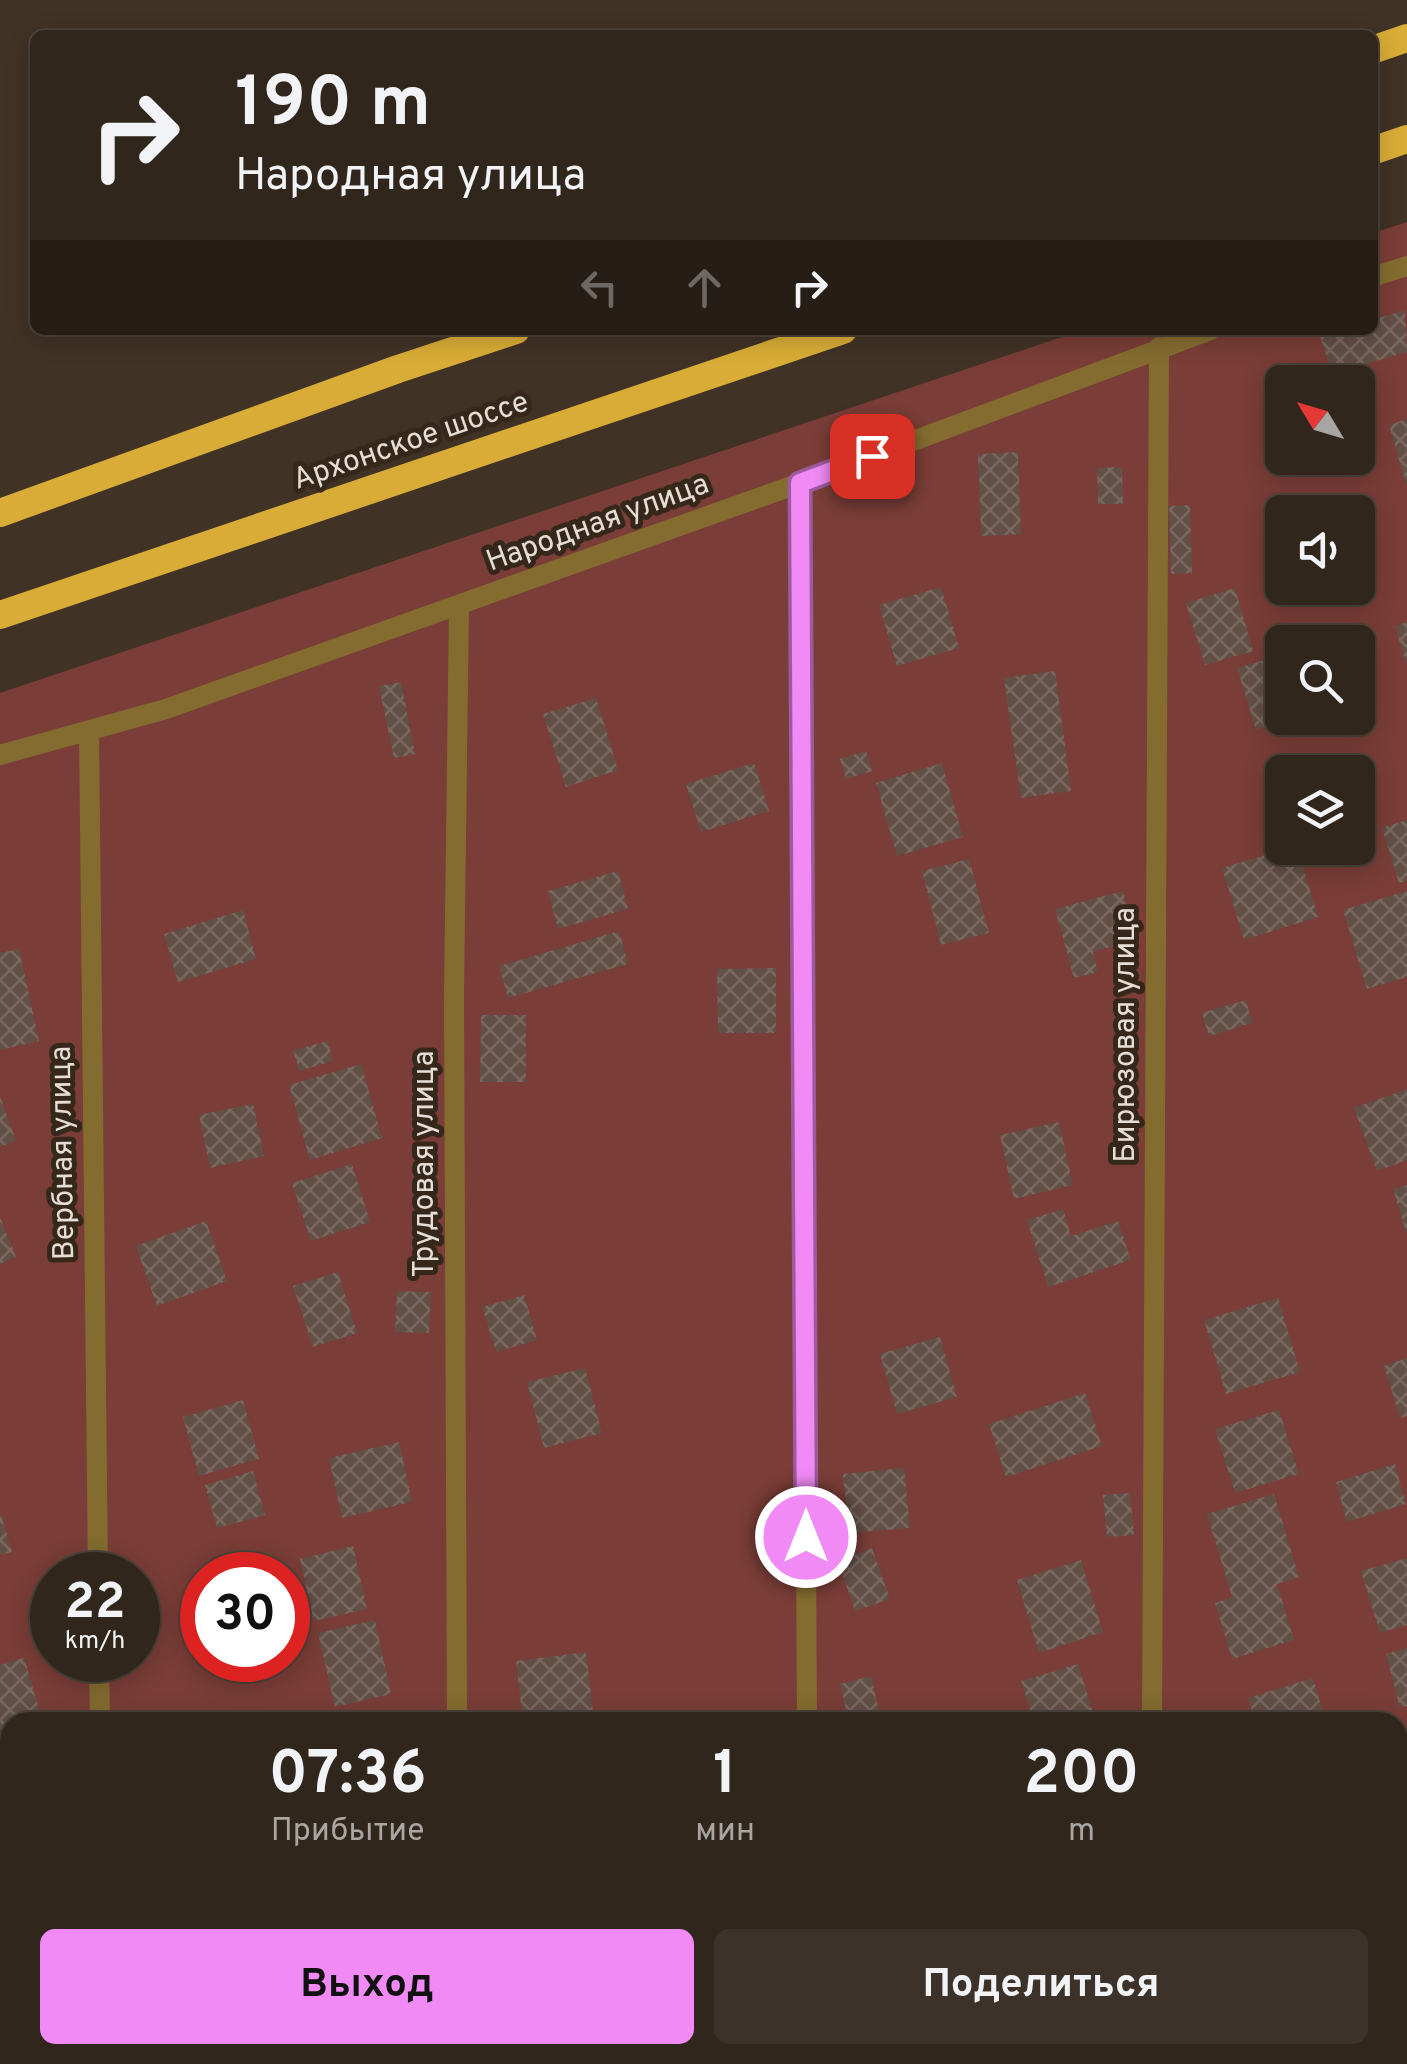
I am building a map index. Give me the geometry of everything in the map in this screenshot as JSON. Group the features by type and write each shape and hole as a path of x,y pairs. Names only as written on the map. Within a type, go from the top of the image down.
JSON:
{"highway":[{"path":"1378,48 1407,38"},
{"path":"1378,149 1407,139"},
{"path":"0,512 501,335"},
{"name":"Архонское шоссе","path":"0,615 828,335"}],"street":[{"path":"1378,275 1407,266"},
{"name":"Народная улица","path":"0,756 166,709 460,606 1196,335"},
{"name":"Бирюзовая улица","path":"1152,1712 1159,347"},
{"path":"800,483 807,1712"},
{"name":"Трудовая улица","path":"457,1712 454,995 460,606"},
{"name":"Вербная улица","path":"89,731 98,1552"},
{"path":"100,1682 100,1712"}],"shaded area":[{"path":"1407,222 1407,1712 0,1712 0,693 1068,335 1378,335 1378,231"}],"building":[{"path":"1405,310 1407,352 1363,365 1329,365 1320,336 1323,335 1378,335 1378,318"},
{"path":"1407,419 1407,484 1406,484 1389,425"},
{"path":"1018,452 1021,534 981,536 978,454"},
{"path":"1122,467 1123,504 1098,504 1097,468"},
{"path":"1190,505 1192,573 1171,574 1169,506"},
{"path":"941,587 959,648 897,666 879,605"},
{"path":"1235,588 1253,651 1205,665 1186,603"},
{"path":"1407,622 1407,663 1406,663 1395,626"},
{"path":"1265,660 1265,727 1256,730 1237,668"},
{"path":"1055,671 1071,791 1021,798 1004,678"},
{"path":"401,682 415,754 394,758 379,686"},
{"path":"596,698 618,770 566,787 543,714"},
{"path":"866,751 872,771 846,779 840,759"},
{"path":"754,763 769,811 701,832 686,784"},
{"path":"942,763 963,837 897,856 876,783"},
{"path":"1407,820 1407,881 1399,883 1382,828"},
{"path":"1265,855 1265,865 1302,865 1318,917 1244,940 1222,868"},
{"path":"969,859 989,933 941,945 922,871"},
{"path":"618,871 628,909 558,929 548,891"},
{"path":"1123,891 1136,940 1093,952 1098,972 1074,978 1055,909"},
{"path":"1407,891 1407,977 1367,989 1343,910"},
{"path":"243,910 256,959 178,982 164,934"},
{"path":"619,931 628,964 508,998 499,966"},
{"path":"19,949 39,1041 0,1050 0,953"},
{"path":"776,968 776,1033 718,1033 717,969"},
{"path":"1246,1000 1252,1023 1209,1036 1202,1013"},
{"path":"481,1015 526,1015 526,1082 480,1082"},
{"path":"328,1041 333,1061 299,1071 293,1050"},
{"path":"361,1064 382,1138 310,1160 289,1085"},
{"path":"1407,1089 1407,1160 1377,1171 1354,1108"},
{"path":"0,1096 16,1141 0,1147"},
{"path":"253,1104 264,1156 210,1168 199,1115"},
{"path":"1059,1122 1073,1185 1014,1199 1000,1135"},
{"path":"352,1164 370,1222 311,1241 292,1183"},
{"path":"1407,1185 1407,1232 1406,1232 1393,1189"},
{"path":"1063,1209 1071,1236 1118,1221 1131,1260 1048,1287 1027,1220"},
{"path":"0,1217 16,1257 0,1264"},
{"path":"206,1221 227,1281 157,1306 136,1246"},
{"path":"338,1272 357,1333 313,1347 293,1286"},
{"path":"397,1291 431,1292 429,1333 395,1332"},
{"path":"524,1295 537,1340 496,1352 482,1307"},
{"path":"1278,1298 1300,1372 1226,1394 1204,1320"},
{"path":"940,1337 957,1397 897,1414 880,1354"},
{"path":"1407,1358 1407,1416 1400,1418 1384,1366"},
{"path":"585,1368 602,1433 544,1448 527,1382"},
{"path":"1085,1393 1102,1446 1006,1477 989,1424"},
{"path":"243,1400 259,1459 199,1476 183,1417"},
{"path":"1279,1410 1299,1474 1235,1493 1215,1429"},
{"path":"399,1442 412,1502 342,1518 329,1458"},
{"path":"1395,1464 1406,1504 1347,1522 1336,1482"},
{"path":"904,1468 910,1528 849,1533 843,1474"},
{"path":"253,1471 265,1515 217,1528 205,1485"},
{"path":"1130,1493 1134,1535 1107,1537 1103,1495"},
{"path":"1274,1494 1299,1577 1277,1584 1294,1640 1232,1659 1215,1603 1232,1597 1207,1514"},
{"path":"0,1511 12,1552 0,1555"},
{"path":"353,1546 367,1609 314,1621 310,1557"},
{"path":"872,1548 890,1599 855,1611 838,1561"},
{"path":"1407,1558 1407,1625 1380,1633 1361,1571"},
{"path":"1081,1560 1103,1632 1039,1653 1017,1580"},
{"path":"375,1620 391,1694 335,1707 318,1633"},
{"path":"1407,1648 1407,1706 1400,1708 1386,1654"},
{"path":"586,1652 593,1712 522,1712 516,1661"},
{"path":"24,1658 40,1712 0,1712 0,1665"},
{"path":"1078,1664 1093,1712 1031,1712 1021,1681"},
{"path":"871,1676 879,1712 847,1712 840,1684"},
{"path":"1313,1678 1323,1712 1252,1712 1248,1698"}],"route":[{"path":"806,1537 800,483 872,456"}]}
